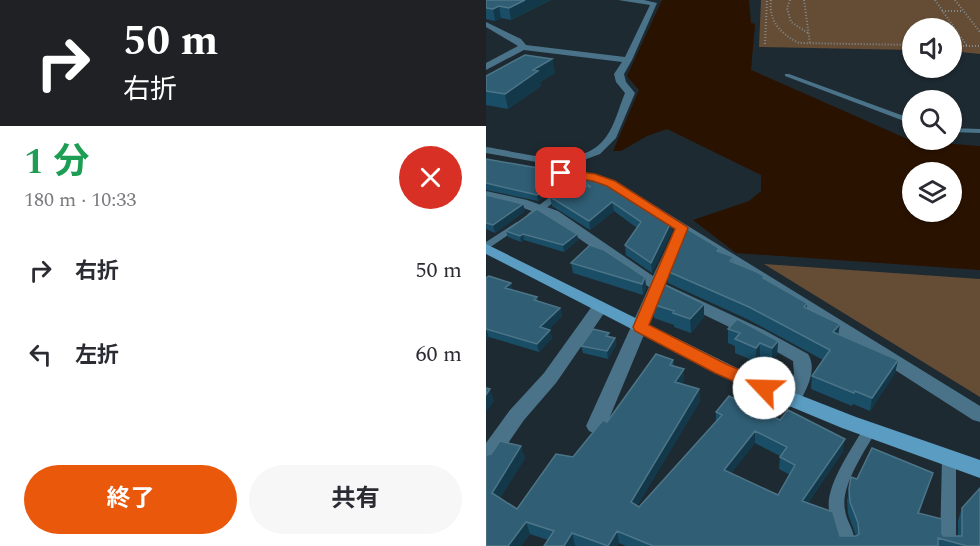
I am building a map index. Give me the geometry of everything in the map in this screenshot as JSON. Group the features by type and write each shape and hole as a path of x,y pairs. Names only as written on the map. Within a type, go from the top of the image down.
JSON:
{"street":[{"path":"486,150 565,163 596,152 610,138 630,93 621,82 619,74 628,60 654,3 621,0"},
{"path":"486,24 518,41 523,47"},
{"path":"486,67 523,47 628,60"},
{"path":"486,160 581,176 611,184 980,415"},
{"path":"486,195 552,214 657,286 758,334 802,358 803,374 791,400"},
{"path":"596,426 641,327 682,228"},
{"path":"486,247 721,369 869,431 980,469"},
{"path":"486,459 517,415 550,378 601,306"}],"lane":[{"path":"787,75 902,118"},
{"path":"962,130 980,131"},
{"path":"486,247 581,176"},
{"path":"846,546 845,524 837,510 837,494 869,431"},
{"path":"948,546 949,458"}],"path":[{"path":"765,45 769,0"},
{"path":"790,0 787,9 791,22 809,33"},
{"path":"804,0 810,44"},
{"path":"934,0 967,46"},
{"path":"955,0 980,32"},
{"path":"768,8 773,20 792,40 799,44 902,45"},
{"path":"942,11 964,11"},
{"path":"962,46 980,46"}],"shaded area":[{"path":"662,0 749,0 751,23 755,24 751,70 902,137 902,150 962,150 962,145 980,146 980,270 736,253 693,220 749,201 761,191 761,175 667,129 647,136 621,151 613,151 639,90 627,76"},
{"path":"761,0 980,0 980,54 962,52 962,18 902,18 902,50 759,47"},
{"path":"764,264 980,279 980,397"}],"building":[{"path":"486,0 525,0 509,8 499,6 493,9 486,8"},
{"path":"525,55 552,59 533,70 538,71 505,94 486,91 486,76"},
{"path":"486,159 567,173 537,195 486,183"},
{"path":"587,174 622,191 671,222 651,263 625,245 641,222 612,202 589,221 550,197 569,183 591,187 583,181"},
{"path":"486,195 523,204 493,225 486,223"},
{"path":"537,209 577,234 563,245 506,231"},
{"path":"686,228 719,248 717,251 734,257 730,261 764,276 763,278 807,303 804,307 840,324 833,332 898,360 872,398 812,376 830,350 749,307 667,271"},
{"path":"590,245 604,250 645,277 642,284 571,263"},
{"path":"489,276 511,283 505,288 537,297 534,300 560,308 540,327 550,330 537,344 486,329 486,278"},
{"path":"661,283 704,304 690,319 652,304"},
{"path":"737,319 778,341 772,348 760,343 756,348 735,339 740,333 728,329"},
{"path":"593,329 609,333 606,336 615,338 607,351 581,346"},
{"path":"656,354 673,360 670,365 684,369 675,382 699,389 631,502 639,507 722,415 716,412 729,396 780,420 788,410 845,439 802,501 833,512 840,536 859,534 858,523 850,502 849,489 851,477 857,479 872,448 933,473 918,513 942,519 944,536 962,536 962,508 980,488 980,546 967,546 938,538 938,546 653,546 617,531 608,546 572,533 564,546 544,546 554,531 526,522 508,546 486,546 486,455 491,454 500,441 521,446 492,493 517,509 556,454 573,457 603,420 607,422","holes":["755,431 787,447 780,457 795,465 778,495 724,470"]}],"route":[{"path":"561,173 595,178 611,184 682,228 641,327 721,369 764,388"}]}
